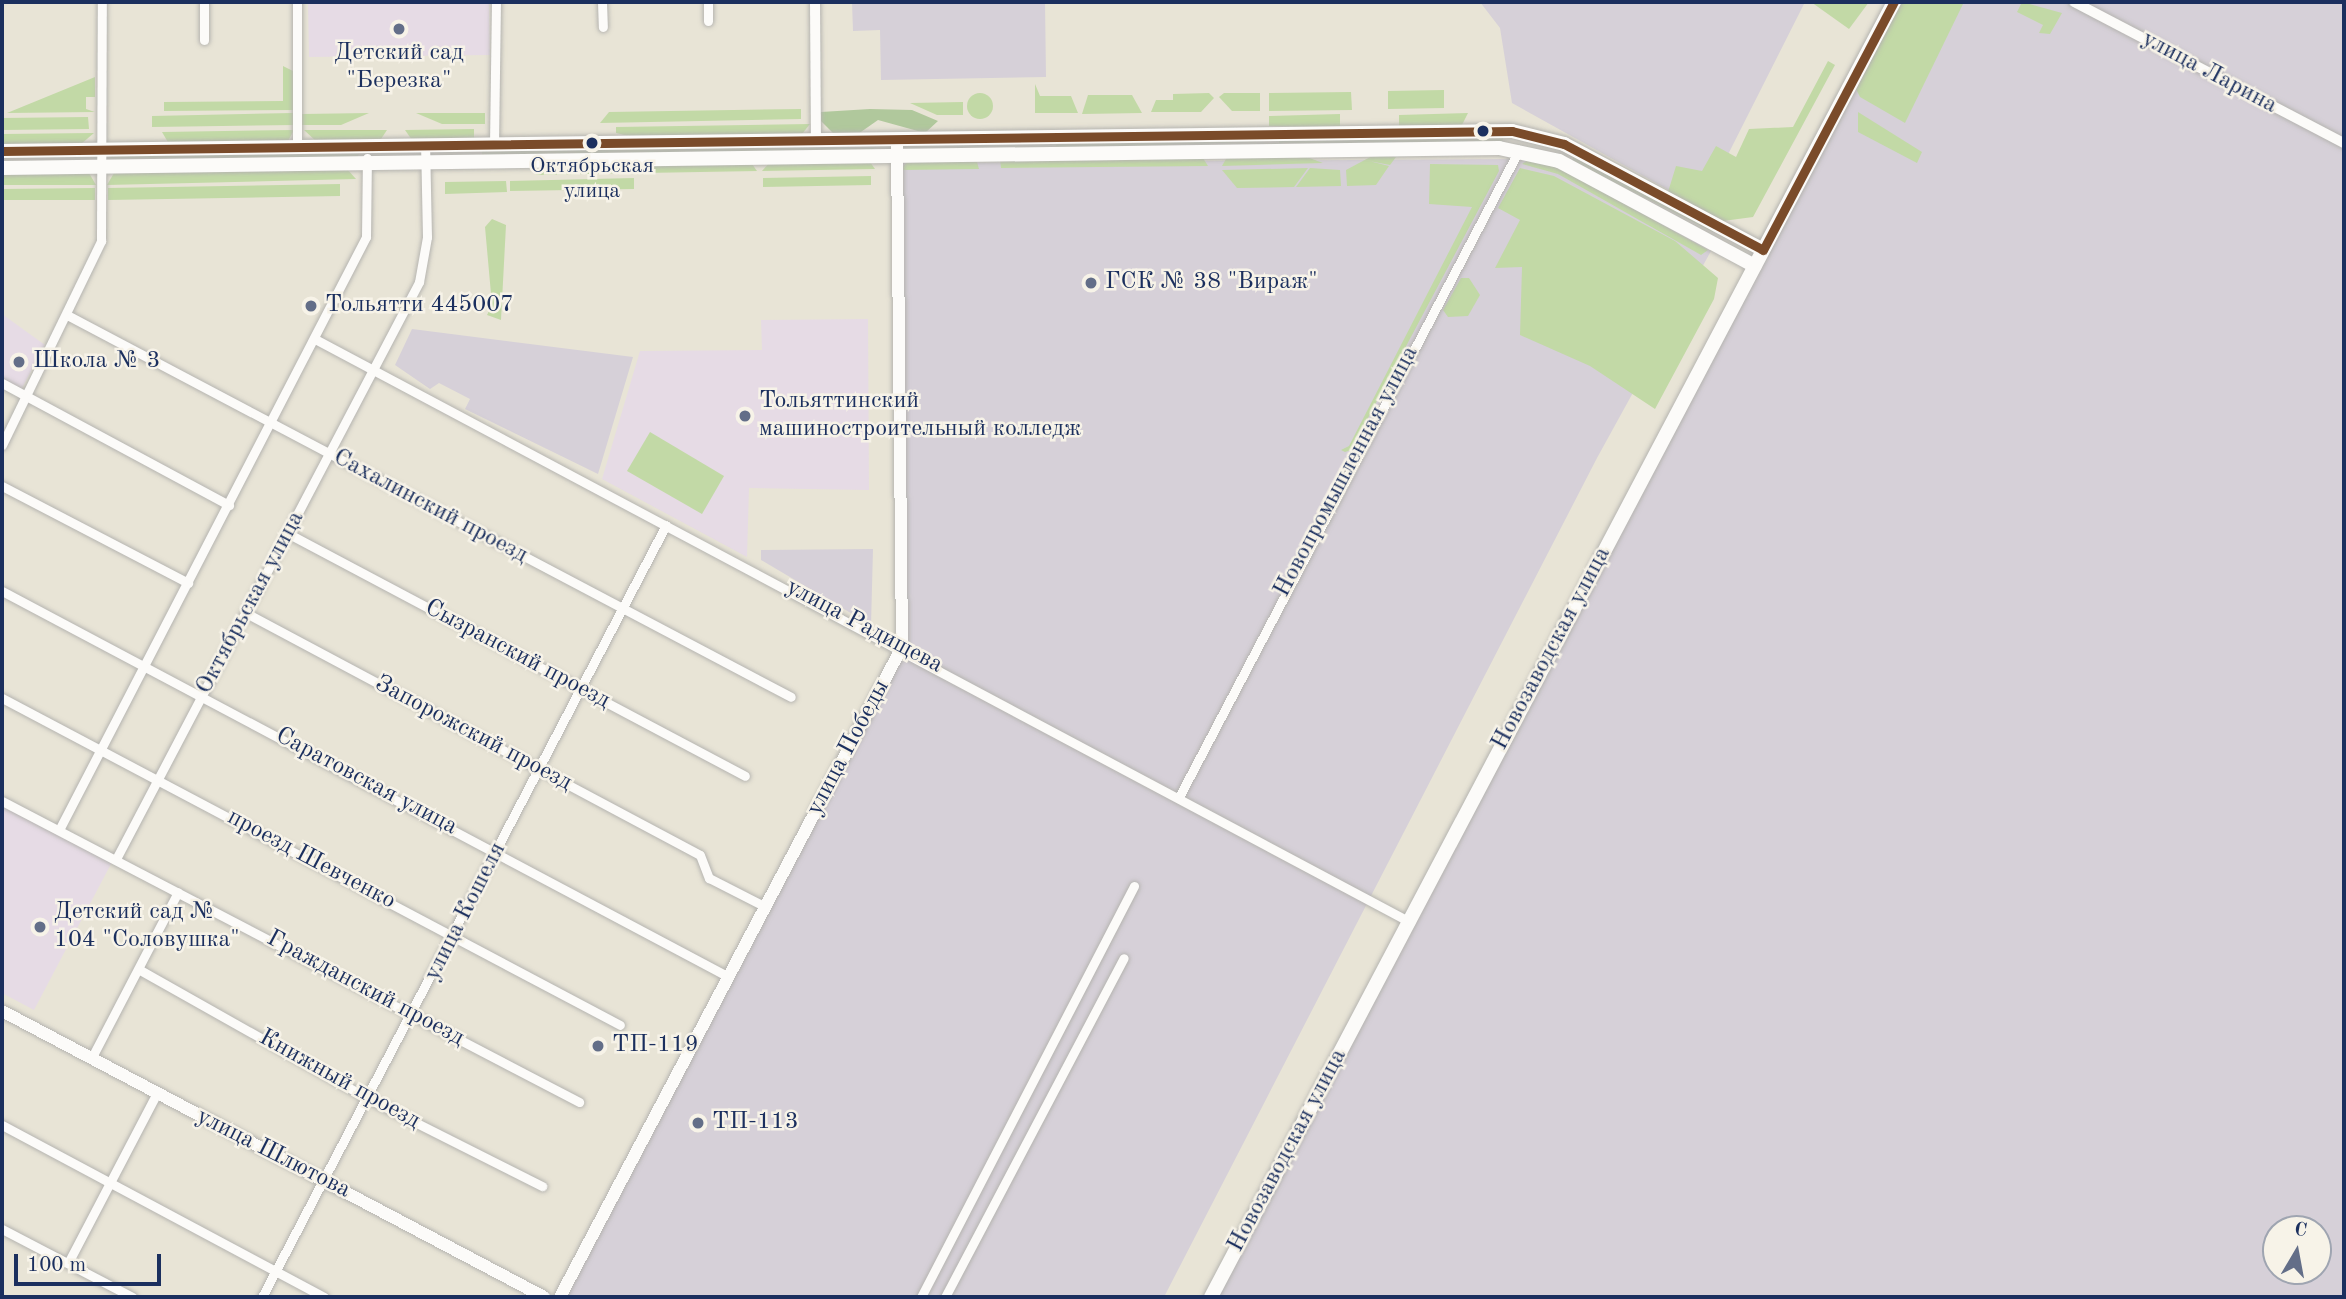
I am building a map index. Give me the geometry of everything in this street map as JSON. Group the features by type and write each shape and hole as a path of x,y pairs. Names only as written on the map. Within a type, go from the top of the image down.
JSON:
{"main road":[{"name":"Новозаводская улица","path":"1211,1297 1894,2"},
{"path":"2,151 1263,134 1540,135 1763,250"},
{"path":"1263,134 1263,151"},
{"path":"1047,138 1047,154"},
{"name":"улица Победы","path":"561,1297 902,647 897,140"},
{"path":"2,168 1519,150 1559,161 1755,266"},
{"path":"1708,241 1721,236 1718,226"},
{"name":"улица Шлютова","path":"2,1011 544,1297"}],"street":[{"path":"2,445 69,316 102,241 102,2"},
{"path":"204,2 204,40"},
{"path":"297,2 297,147"},
{"path":"494,144 496,2"},
{"path":"602,2 603,27"},
{"path":"708,2 708,21"},
{"path":"815,2 816,140"},
{"name":"улица Ларина","path":"2074,2 2344,144"},
{"name":"Октябрьская улица","path":"116,859 289,534 426,259 425,145"},
{"path":"60,830 366,237 367,146"},
{"name":"Новопромышленная улица","path":"1179,797 1519,150"},
{"name":"Сахалинский проезд","path":"69,316 791,697"},
{"name":"улица Радищева","path":"314,339 666,526 902,647 1410,922"},
{"path":"2,383 229,505"},
{"path":"2,486 188,583"},
{"name":"улица Кошеля","path":"262,1297 455,935 580,688 666,526"},
{"name":"Сызранский проезд","path":"289,534 745,776"},
{"name":"Саратовская улица","path":"2,591 203,694 729,977"},
{"name":"Запорожский проезд","path":"246,612 700,855 709,878 765,907"},
{"name":"проезд Шевченко","path":"2,698 455,935 620,1025"},
{"name":"Гражданский проезд","path":"2,801 579,1102"},
{"path":"921,1297 1134,886"},
{"path":"91,1059 140,970 178,892"},
{"path":"945,1297 1124,958"},
{"name":"Книжный проезд","path":"140,970 369,1099 542,1186"},
{"path":"68,1264 157,1093"},
{"path":"2,1125 324,1297"},
{"path":"2,1228 132,1297"}],"shaded area":[{"name":"Детский сад \"Березка\"","path":"308,2 489,2 490,55 309,57"},
{"path":"852,2 1045,2 1046,77 881,80 880,30 853,31"},
{"path":"1480,2 1805,2 1701,208 1512,103 1500,28"},
{"path":"1894,2 2344,2 2344,1297 1211,1297"},
{"path":"1516,159 1553,165 1711,251 1597,458 1164,1297 565,1297 906,645 903,163"},
{"name":"Школа № 3","path":"2,314 45,345 21,390 2,379"},
{"name":"Тольяттинский машиностроительный колледж","path":"868,319 869,490 749,488 747,557 602,479 640,351 762,350 761,320"},
{"path":"412,329 633,357 598,474 465,409 470,399 439,383 430,389 395,365"},
{"path":"873,549 871,625 761,560 761,550"},
{"name":"Детский сад № 104 \"Соловушка\"","path":"8,807 112,862 34,1010 2,993 2,809"}],"green space":[{"path":"1811,2 1869,2 1849,29"},
{"path":"1900,2 1964,2 1905,123 1860,97 1856,89"},
{"path":"2022,2 2062,13 2050,34 2039,33 2043,25 2017,12"},
{"path":"1828,61 1835,65 1753,217 1723,221 1668,192 1676,166 1702,171 1716,146 1736,157 1749,129 1793,127"},
{"path":"283,66 293,71 294,110 164,111 164,102 283,101"},
{"path":"95,77 95,97 86,97 86,109 95,112 7,113"},
{"path":"1035,84 1040,96 1071,96 1078,113 1035,113"},
{"path":"1444,90 1444,108 1388,109 1388,91"},
{"path":"1351,92 1352,110 1269,111 1269,93"},
{"path":"980,93 989,97 993,106 989,115 980,119 971,115 967,106 971,97"},
{"path":"1209,93 1214,98 1201,112 1151,112 1156,100 1173,100 1173,94"},
{"path":"1224,93 1260,93 1260,111 1232,111 1219,97"},
{"path":"1088,95 1132,95 1142,113 1082,114"},
{"path":"963,102 963,115 937,115 910,103"},
{"path":"801,109 801,119 600,123 609,112"},
{"path":"912,110 938,121 925,133 878,120 858,134 834,134 821,121 821,112"},
{"path":"1858,112 1922,152 1917,163 1858,132"},
{"path":"293,113 294,125 152,127 152,116"},
{"path":"369,113 341,125 302,125 302,114"},
{"path":"416,113 485,113 485,124 442,124"},
{"path":"1468,113 1462,125 1399,126 1399,115"},
{"path":"1340,114 1340,128 1269,126 1269,116"},
{"path":"88,117 89,129 2,130 2,118"},
{"path":"810,124 802,134 634,137 616,133 616,127"},
{"path":"474,129 474,139 412,140 405,130"},
{"path":"294,130 287,143 169,144 162,132"},
{"path":"304,130 387,130 381,139 317,142"},
{"path":"94,133 81,144 2,146 2,134"},
{"path":"1503,138 1502,142 1279,143 1279,141"},
{"path":"1256,140 1055,148 1057,142"},
{"path":"874,148 873,150 482,156 482,149"},
{"path":"359,154 357,157 110,158 111,156"},
{"path":"1374,155 1396,157 1390,165 1369,161 1389,166 1376,185 1347,186 1346,170"},
{"path":"1304,156 1323,163 1222,166 1227,157"},
{"path":"1574,156 1713,230 1713,232 1572,161"},
{"path":"1203,158 1208,166 1001,168 1000,159"},
{"path":"1528,160 1554,165 1708,250 1701,255 1558,174 1522,164"},
{"path":"870,162 875,169 762,171 769,163"},
{"path":"907,162 977,162 979,169 900,170"},
{"path":"752,164 757,171 643,173 650,165"},
{"path":"1430,164 1498,165 1499,171 1351,450 1345,452 1341,450 1349,446 1472,207 1429,204"},
{"path":"559,166 626,166 632,173 535,175"},
{"path":"1308,168 1294,187 1237,188 1222,170"},
{"path":"1310,168 1340,170 1341,186 1296,187"},
{"path":"1520,168 1554,176 1675,241 1718,278 1714,299 1655,409 1590,366 1520,335 1522,267 1495,268 1520,220 1498,208"},
{"path":"347,169 356,179 107,185 114,173"},
{"path":"89,173 96,185 2,185 2,174"},
{"path":"871,176 871,185 763,187 763,178"},
{"path":"634,178 634,189 510,191 510,181"},
{"path":"506,181 507,192 445,194 445,182"},
{"path":"340,184 340,196 108,200 108,188"},
{"path":"95,188 95,200 2,200 2,189"},
{"path":"492,219 506,225 501,320 487,315 492,305 485,227"},
{"path":"1461,278 1469,278 1480,295 1468,316 1448,317 1443,310"},
{"path":"650,432 724,476 702,514 627,471"}],"transit line":[{"path":"2,151 1512,131 1564,144 1763,250 1894,2"}],"place":[{"name":"Детский сад \"Березка\"","path":"399,29"},
{"name":"Октябрьская улица","path":"592,143"},
{"name":"ГСК № 38 \"Вираж\"","path":"1091,283"},
{"name":"Тольятти 445007","path":"311,306"},
{"name":"Школа № 3","path":"19,362"},
{"name":"Тольяттинский машиностроительный колледж","path":"745,416"},
{"name":"Детский сад № 104 \"Соловушка\"","path":"40,927"},
{"name":"ТП-119","path":"598,1046"},
{"name":"ТП-113","path":"698,1123"}]}
